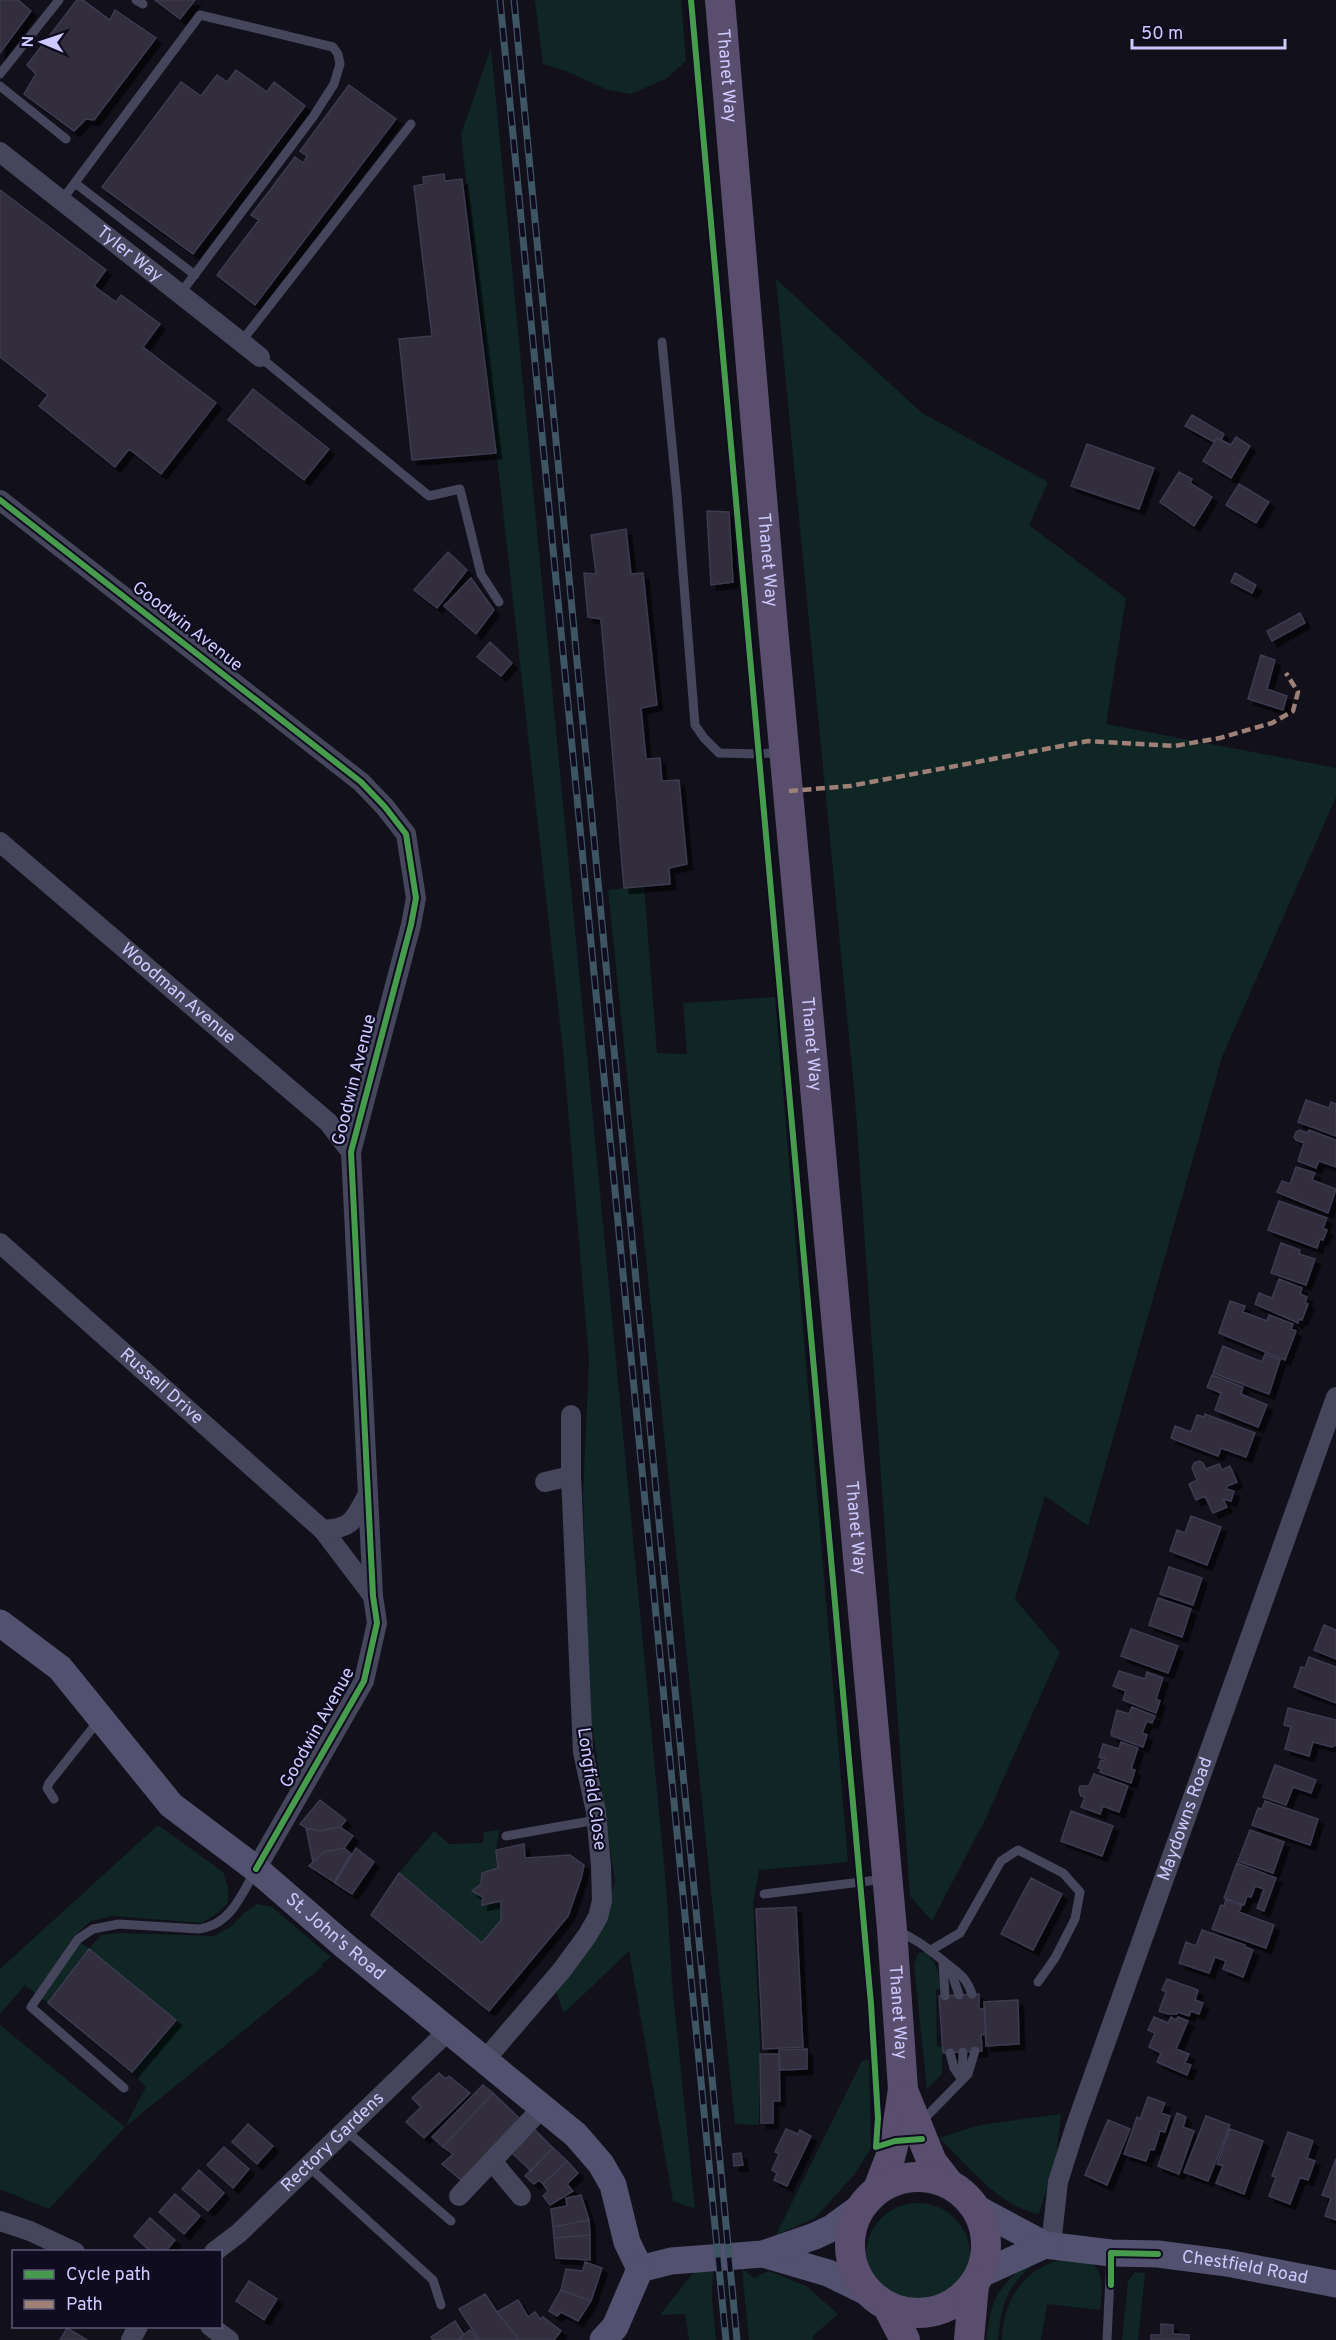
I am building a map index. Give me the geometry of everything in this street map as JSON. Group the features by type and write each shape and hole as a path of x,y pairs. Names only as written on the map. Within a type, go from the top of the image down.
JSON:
{"main road":[{"name":"Thanet Way","path":"720,0 772,617 892,1929 903,2089 890,2158 870,2198"},
{"name":"St. John's Road","path":"0,1623 60,1668 171,1805 256,1869 345,1946 576,2135 601,2164 613,2185 627,2242 640,2269"},
{"name":"Thanet Way","path":"903,2089 916,2128 932,2162 949,2184"},
{"path":"603,2340 615,2327 640,2269 671,2261 763,2254 832,2228 895,2180 913,2177 932,2178 949,2184 963,2194 974,2207 982,2223 986,2240 985,2258 976,2280 969,2340"},
{"path":"870,2198 854,2219 849,2250 852,2265 858,2279 878,2300 905,2340"},
{"name":"Chestfield Road","path":"974,2207 1048,2245 1111,2253 1158,2254 1227,2263 1336,2284"},
{"path":"763,2254 828,2273 878,2300 916,2314 938,2310 958,2300 976,2280 1048,2245"}],"street":[{"name":"Tyler Way","path":"0,152 260,357"},
{"name":"Goodwin Avenue","path":"0,500 361,782 406,834 416,898 351,1152 373,1596 377,1623 364,1681 256,1869"},
{"name":"Woodman Avenue","path":"0,842 328,1122 351,1152"},
{"name":"Russell Drive","path":"0,1243 323,1530 373,1596"},
{"name":"Maydowns Road","path":"1048,2245 1058,2182 1076,2125 1336,1397"},
{"name":"Longfield Close","path":"484,2061 562,1971 598,1917 602,1901 602,1866 583,1752 571,1476 572,1415"},
{"path":"544,1482 571,1476"},
{"path":"323,1530 341,1529 353,1522 368,1494"},
{"name":"Rectory Gardens","path":"217,2250 239,2233 449,2030"},
{"path":"459,2196 542,2108"},
{"path":"492,2161 521,2196"},
{"path":"0,2221 30,2231 71,2250"},
{"path":"213,2328 229,2340"}],"lane":[{"path":"0,74 59,0"},
{"path":"62,201 200,15 333,47 338,54 340,64 334,84 314,117 180,294"},
{"path":"0,86 66,139"},
{"path":"241,342 411,124"},
{"path":"75,183 195,275"},
{"path":"102,233 116,214"},
{"path":"662,342 695,725 719,753 758,754 786,751"},
{"path":"260,357 429,496 460,489 481,574 499,602"},
{"path":"54,1799 47,1788 49,1783 100,1718"},
{"path":"506,1836 596,1820"},
{"path":"931,1950 960,1933 1001,1861 1018,1850 1063,1873 1080,1892 1076,1919 1055,1958 1038,1982"},
{"path":"124,2088 31,2007 78,1939 93,1929 119,1924 210,1928 229,1916 256,1869"},
{"path":"765,1894 887,1878"},
{"path":"892,1929 917,1940 931,1950 963,1976 972,1994"},
{"path":"943,1961 953,1977 959,1995"},
{"path":"943,1961 945,1996"},
{"path":"916,2128 962,2080 971,2067 975,2051"},
{"path":"962,2080 963,2052"},
{"path":"950,2053 954,2068 962,2080"},
{"path":"345,2130 452,2221"},
{"path":"308,2166 433,2280 441,2305"},
{"path":"1107,2340 1111,2253"}],"green space":[{"path":"535,0 681,0 686,61 667,78 631,94 608,90 566,71 543,64"},
{"path":"491,48 695,2209 673,2201 629,1951 564,2013 555,1990 600,1927 615,1882 590,1712 583,1497 589,1360 563,1050 461,134"},
{"path":"776,279 922,413 1048,482 1029,525 1126,598 1106,724 1336,768 1336,797 1222,1057 1088,1526 1045,1496 1015,1599 1060,1652 986,1818 932,1921 910,1896 855,1099"},
{"path":"644,886 657,1053 687,1054 683,1003 775,997 848,1862 759,1870 753,1904 760,2046 759,2125 735,2124 608,890"},
{"path":"158,1825 223,1872 228,1887 228,1903 202,1923 113,1916 91,1921 73,1937 89,1949 48,2003 25,1985 0,2014 0,1969"},
{"path":"499,1830 496,1850 498,1868 483,1873 481,1884 472,1891 483,1897 482,1905 501,1901 501,1920 482,1943 399,1873 434,1831 449,1844 483,1843 484,1832"},
{"path":"257,1904 272,1907 331,1957 321,1965 323,1966 125,2127 146,2087 132,2072 89,1949 101,1935 120,1933 214,1936 232,1926 245,1912"},
{"path":"925,1952 935,1964 939,1978 940,1988 936,1990 937,2046 942,2047 942,2074 927,2089 914,1965 918,1953"},
{"path":"0,2025 125,2127 49,2209 0,2189"},
{"path":"869,2060 871,2148 854,2175 815,2218 776,2235 862,2061"},
{"path":"1061,2114 1056,2159 1039,2214 1025,2210 998,2194 972,2172 939,2138 980,2125"},
{"path":"918,2203 938,2207 947,2212 961,2226 966,2235 970,2255 966,2275 961,2284 947,2298 938,2303 918,2307 898,2303 889,2298 875,2284 870,2275 866,2255 870,2235 875,2226 889,2212 898,2207"},
{"path":"1067,2259 1087,2261 1097,2269 1101,2282 1100,2310 1047,2304 1041,2340 1002,2340 1007,2311 1019,2286 1039,2268"},
{"path":"1027,2263 1030,2267 1015,2283 1006,2300 998,2340 987,2340 990,2315 997,2296 1009,2280"},
{"path":"696,2269 713,2270 712,2298 716,2340 689,2340 685,2314 660,2315"},
{"path":"742,2269 754,2278 769,2271 806,2286 838,2314 812,2337 815,2340 749,2340"},
{"path":"1135,2272 1145,2273 1138,2340 1122,2340 1128,2281"}],"building":[{"path":"0,0 18,0 31,11 0,53"},
{"path":"77,0 83,0 110,20 115,10 156,38 94,120 86,119 74,131 24,94 36,74 27,65"},
{"path":"155,0 195,0 180,19"},
{"path":"236,70 267,92 274,82 305,106 193,254 102,187 181,82 201,96 217,75 227,82"},
{"path":"349,85 396,119 255,305 217,275 259,220 251,215 295,157 303,163 307,156 300,151"},
{"path":"444,174 445,181 462,179 496,453 412,460 399,339 432,336 414,186 424,184 423,177"},
{"path":"0,190 106,270 94,286 116,302 121,295 160,324 143,347 216,403 161,474 129,449 115,467 39,406 48,395 0,357"},
{"path":"253,389 329,449 304,480 228,420"},
{"path":"1192,415 1224,434 1221,440 1217,438 1214,442 1185,426"},
{"path":"1236,437 1250,446 1231,478 1203,461 1217,438 1231,445"},
{"path":"1087,444 1154,468 1139,509 1071,486"},
{"path":"1179,472 1192,479 1190,483 1212,497 1194,526 1160,502"},
{"path":"1239,484 1269,502 1256,523 1226,505"},
{"path":"707,511 729,512 733,582 711,585"},
{"path":"626,529 631,574 643,573 657,705 641,708 646,759 660,758 662,781 679,780 687,864 669,868 670,884 624,888 601,619 588,617 584,573 596,574 591,535"},
{"path":"448,552 467,570 437,608 414,590"},
{"path":"1235,573 1256,585 1252,593 1231,582"},
{"path":"471,578 494,610 476,634 444,606"},
{"path":"1300,613 1305,623 1272,641 1267,631"},
{"path":"490,642 512,663 501,676 477,657"},
{"path":"1261,655 1275,660 1267,689 1287,696 1283,710 1248,699"},
{"path":"1306,1100 1329,1108 1331,1102 1336,1104 1336,1136 1298,1122"},
{"path":"1299,1130 1308,1133 1309,1130 1336,1140 1336,1167 1319,1161 1316,1168 1298,1161 1304,1143 1294,1137"},
{"path":"1296,1167 1315,1173 1312,1180 1336,1189 1328,1213 1277,1192 1282,1181 1290,1184"},
{"path":"1279,1201 1327,1218 1323,1228 1327,1230 1317,1248 1268,1230"},
{"path":"1281,1243 1300,1250 1299,1254 1315,1259 1306,1285 1271,1273"},
{"path":"1279,1279 1302,1288 1300,1294 1307,1297 1305,1303 1308,1304 1302,1320 1299,1319 1298,1323 1255,1304 1259,1293 1272,1298"},
{"path":"1230,1301 1245,1306 1243,1312 1267,1321 1269,1315 1293,1324 1291,1329 1296,1331 1285,1360 1219,1333"},
{"path":"1223,1346 1262,1362 1265,1354 1280,1360 1269,1394 1213,1373"},
{"path":"1212,1375 1243,1387 1241,1394 1267,1405 1258,1427 1215,1410 1221,1393 1207,1387"},
{"path":"1205,1414 1255,1433 1246,1457 1221,1448 1218,1456 1171,1438 1175,1426 1191,1432 1197,1415 1204,1417"},
{"path":"1199,1461 1206,1469 1219,1464 1222,1470 1230,1466 1237,1482 1227,1486 1226,1489 1234,1491 1231,1501 1223,1499 1227,1507 1213,1513 1205,1496 1196,1500 1189,1484 1197,1480 1192,1468 1194,1463"},
{"path":"1191,1516 1221,1527 1207,1565 1170,1551 1177,1530 1185,1533"},
{"path":"1169,1567 1202,1578 1193,1605 1160,1594"},
{"path":"1158,1598 1191,1609 1182,1637 1149,1625"},
{"path":"1324,1625 1336,1630 1336,1659 1314,1650"},
{"path":"1131,1629 1178,1646 1168,1673 1121,1656"},
{"path":"1309,1657 1336,1667 1336,1703 1294,1687 1301,1667 1305,1668"},
{"path":"1119,1671 1145,1679 1147,1672 1163,1678 1156,1699 1160,1701 1156,1713 1123,1700 1126,1691 1113,1686"},
{"path":"1132,1707 1155,1716 1152,1723 1147,1721 1142,1733 1147,1735 1143,1747 1112,1736 1111,1733 1117,1710 1129,1714"},
{"path":"1288,1708 1336,1720 1336,1745 1332,1747 1313,1742 1309,1756 1285,1749 1291,1727 1284,1725"},
{"path":"1121,1742 1138,1748 1131,1769 1135,1770 1131,1783 1100,1772 1101,1769 1098,1768 1101,1760 1105,1759 1099,1757 1103,1744 1119,1749"},
{"path":"1275,1765 1316,1780 1311,1793 1293,1787 1286,1805 1263,1797"},
{"path":"1094,1774 1128,1786 1119,1812 1103,1806 1100,1814 1081,1807 1085,1797 1081,1796 1080,1786 1089,1786"},
{"path":"320,1800 346,1820 340,1827 320,1831 300,1824"},
{"path":"1265,1801 1318,1819 1310,1845 1252,1825 1258,1808 1262,1809"},
{"path":"1071,1811 1113,1826 1102,1856 1061,1841"},
{"path":"340,1827 353,1836 344,1848 324,1852 313,1862 306,1828 320,1831"},
{"path":"1250,1830 1284,1842 1273,1873 1238,1861"},
{"path":"524,1844 525,1858 570,1855 584,1865 568,1916 489,2011 371,1915 399,1873 482,1943 501,1920 501,1901 482,1905 483,1897 472,1891 481,1884 482,1873 498,1868 496,1850"},
{"path":"344,1848 351,1854 334,1882 309,1866 324,1852"},
{"path":"356,1848 374,1862 352,1894 335,1883"},
{"path":"1237,1863 1276,1878 1264,1911 1257,1908 1264,1889 1255,1886 1251,1897 1247,1896 1244,1905 1224,1898"},
{"path":"1031,1878 1062,1894 1033,1950 1001,1934"},
{"path":"1226,1899 1242,1905 1239,1912 1274,1925 1266,1948 1212,1929 1221,1905 1224,1906"},
{"path":"796,1907 803,2047 763,2049 756,1909"},
{"path":"1202,1930 1253,1950 1243,1977 1223,1969 1226,1961 1215,1957 1209,1973 1179,1963 1186,1942 1196,1946"},
{"path":"89,1949 176,2020 132,2072 48,2003"},
{"path":"1167,1979 1198,1990 1195,2000 1203,2003 1199,2014 1191,2011 1189,2016 1178,2012 1168,2014 1159,2011 1166,1992 1162,1990"},
{"path":"979,1994 979,2009 985,2009 986,2034 981,2035 982,2051 943,2053 939,1996"},
{"path":"1018,2000 1019,2044 986,2046 984,2002"},
{"path":"1154,2017 1168,2023 1171,2017 1188,2021 1176,2049 1189,2054 1185,2063 1191,2065 1187,2075 1157,2062 1161,2053 1149,2047 1155,2033 1148,2030"},
{"path":"807,2049 807,2069 780,2070 779,2050"},
{"path":"760,2054 779,2054 780,2101 773,2101 773,2123 761,2123"},
{"path":"439,2073 446,2079 449,2076 470,2093 424,2138 406,2122 421,2107 412,2098"},
{"path":"483,2085 493,2093 443,2147 432,2137"},
{"path":"493,2093 521,2120 461,2180 442,2164 453,2154 443,2147"},
{"path":"1148,2097 1165,2103 1161,2113 1170,2116 1165,2132 1160,2131 1154,2150 1150,2149 1146,2161 1124,2154 1137,2117 1140,2119"},
{"path":"1177,2113 1186,2117 1183,2127 1194,2131 1179,2174 1158,2166"},
{"path":"1206,2116 1230,2125 1208,2181 1184,2172"},
{"path":"1108,2120 1130,2129 1107,2185 1085,2175"},
{"path":"248,2124 273,2146 257,2164 232,2142"},
{"path":"532,2127 553,2148 531,2171 509,2150"},
{"path":"786,2129 798,2134 800,2130 811,2136 787,2186 774,2180 777,2173 772,2170 779,2154 775,2152"},
{"path":"1230,2129 1263,2141 1244,2194 1216,2183 1223,2166 1217,2164"},
{"path":"1288,2132 1313,2141 1307,2158 1315,2161 1308,2180 1300,2177 1290,2204 1269,2196 1276,2177 1272,2176"},
{"path":"224,2147 249,2169 233,2188 207,2165"},
{"path":"553,2148 567,2161 543,2184 539,2180 534,2184 525,2176"},
{"path":"741,2153 743,2165 734,2166 733,2154"},
{"path":"1336,2159 1336,2220 1325,2216 1331,2198 1322,2195"},
{"path":"567,2161 578,2173 567,2184 573,2191 550,2205 543,2196 548,2191 543,2184"},
{"path":"199,2170 224,2193 208,2211 182,2189"},
{"path":"175,2194 200,2216 184,2234 159,2212"},
{"path":"581,2195 589,2220 553,2227 551,2209 567,2206 566,2198"},
{"path":"150,2218 175,2240 167,2250 149,2250 134,2236"},
{"path":"589,2220 590,2235 554,2238 553,2227"},
{"path":"590,2235 590,2260 556,2258 554,2238"},
{"path":"585,2262 602,2268 591,2301 561,2290 566,2269 583,2271"},
{"path":"249,2281 277,2299 264,2320 236,2301"},
{"path":"561,2290 591,2301 578,2321 561,2312 557,2316 549,2311"},
{"path":"485,2294 519,2340 479,2340 459,2309"},
{"path":"518,2300 528,2317 535,2312 540,2319 543,2317 561,2331 554,2340 519,2340 497,2312"},
{"path":"455,2321 464,2335 459,2340 433,2340 431,2337"},
{"path":"1161,2324 1173,2325 1173,2334 1189,2335 1189,2340 1151,2340 1151,2335 1161,2335"},
{"path":"67,2328 87,2340 60,2340"},
{"path":"470,2330 477,2340 458,2339"}],"railway":[{"path":"500,0 726,2340"},
{"path":"514,0 737,2340"}],"marked path":[{"path":"789,791 850,786 1088,741 1174,746 1220,738 1272,723 1293,711 1298,692 1286,673"}],"cycle path":[{"path":"691,0 871,2004 878,2118 876,2147 895,2141 922,2139"},
{"path":"0,500 361,782 406,834 416,898 411,925 351,1152 373,1596 377,1623 364,1681 256,1869"},
{"path":"1111,2285 1111,2253 1158,2254"}]}
